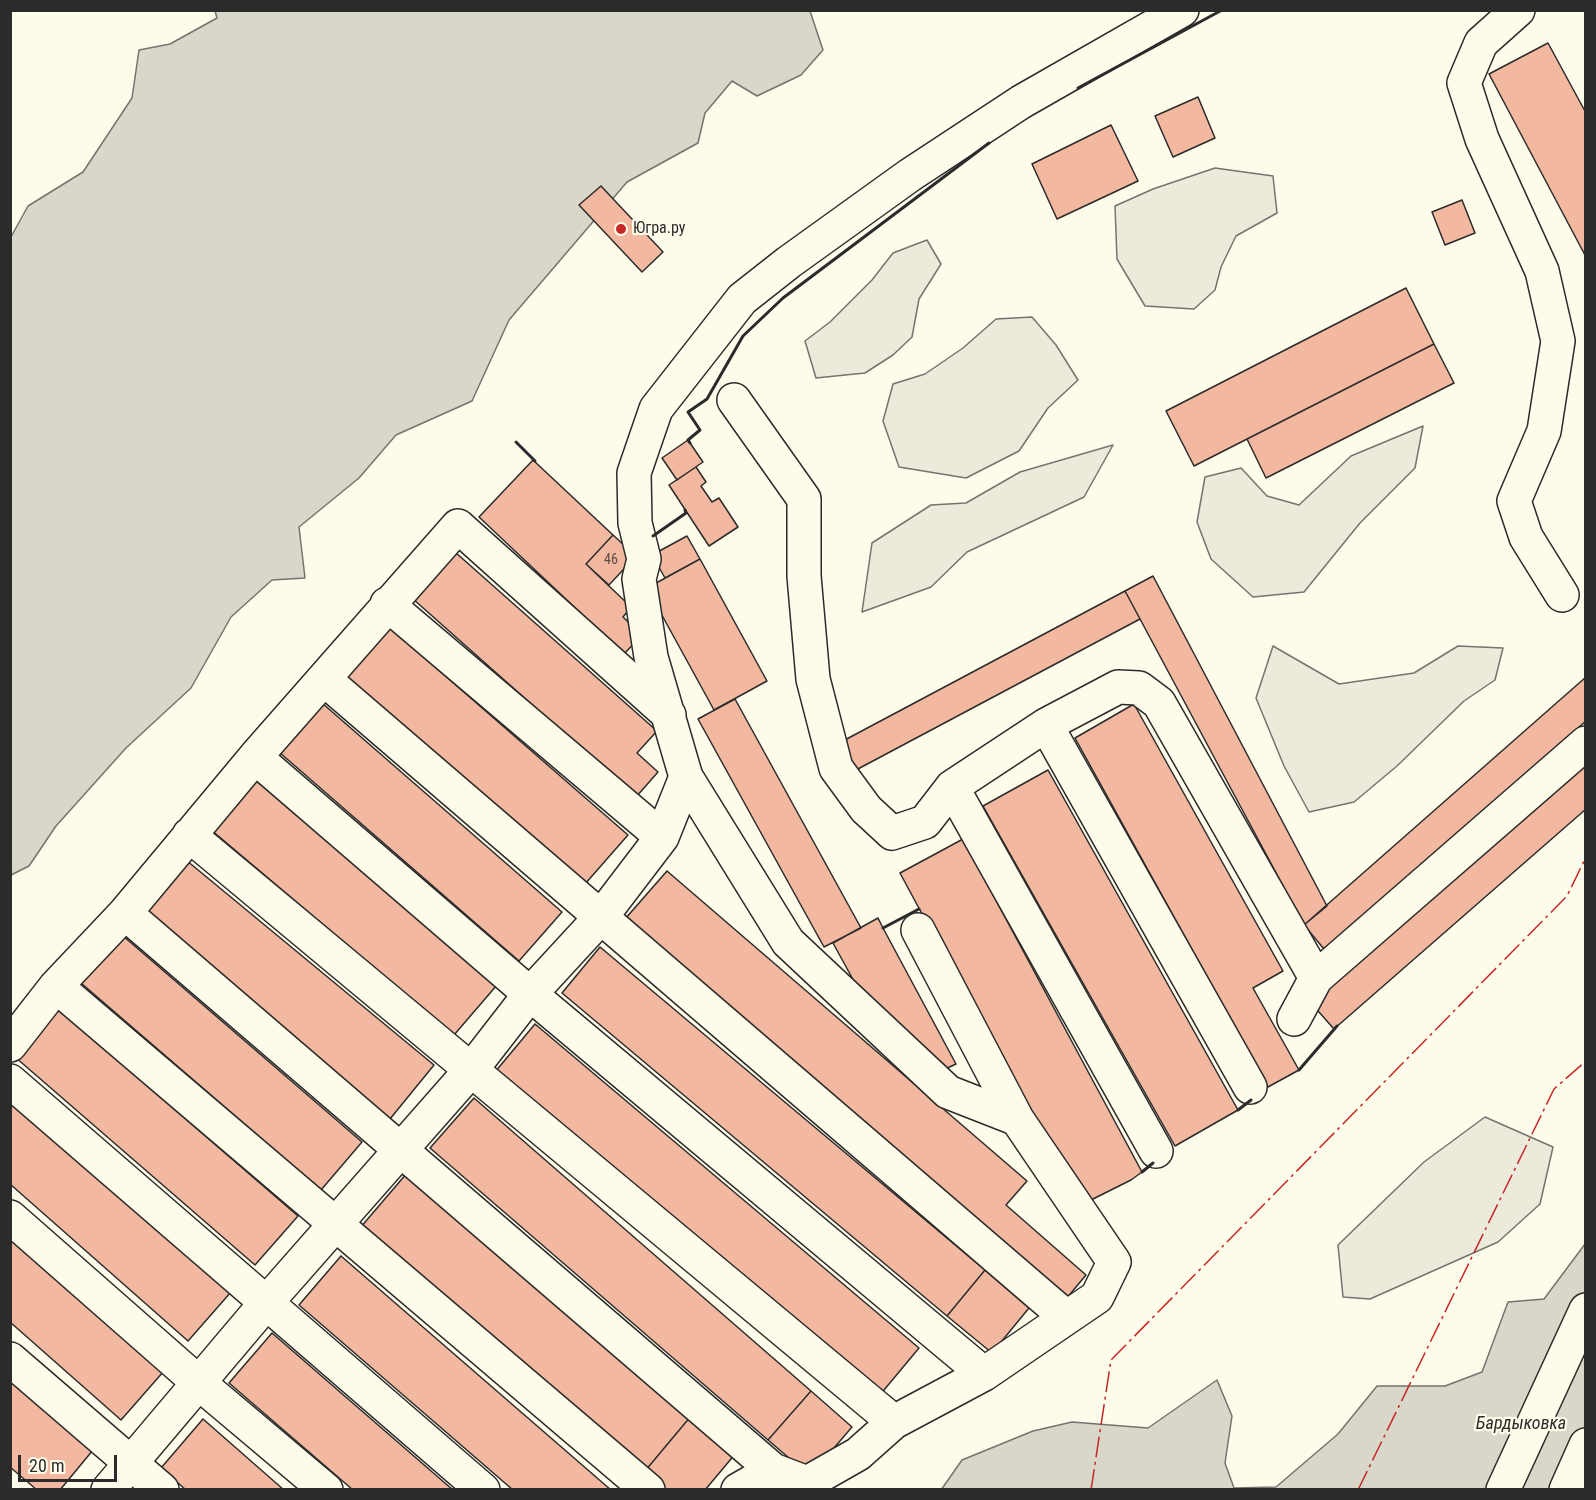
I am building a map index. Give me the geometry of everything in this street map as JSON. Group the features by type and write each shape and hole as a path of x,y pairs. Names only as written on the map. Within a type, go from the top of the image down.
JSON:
{"main road":[{"path":"1017,1119 948,1092 788,942 686,777 651,657 639,579 644,559 635,523 634,473 656,409 742,299 789,262 910,175 1021,102 1182,10"},
{"path":"1518,10 1481,44 1464,83 1482,139 1542,271 1558,341 1544,431 1514,501 1526,537 1562,595"},
{"path":"734,400 804,499 804,576 813,680 836,768 866,809 892,833 925,822 952,787 1046,725 1118,687 1139,688 1159,703 1316,978"},
{"path":"10,1045 56,986 125,914 255,757 387,604 458,526 670,716"},
{"path":"387,604 662,837"},
{"path":"324,679 1066,1317"},
{"path":"1046,725 1250,1087"},
{"path":"1294,1020 1316,978 1586,743"},
{"path":"255,757 530,994 984,1374"},
{"path":"108,1490 266,1303 471,1070 530,994 601,917 662,837 686,777"},
{"path":"952,787 1156,1151"},
{"path":"189,835 894,1422"},
{"path":"125,914 773,1470 807,1483 858,1454 894,1422 984,1374 1097,1297 1114,1262 1017,1119 918,930"},
{"path":"56,986 648,1490"},
{"path":"10,1081 483,1490"},
{"path":"10,1217 199,1383 326,1490"},
{"path":"1503,1490 1586,1310"},
{"path":"10,1359 162,1490"},
{"path":"1566,1490 1586,1445"},
{"path":"738,1490 773,1470"}],"shaded area":[{"path":"1215,168 1273,176 1277,213 1236,236 1221,267 1215,290 1194,309 1145,306 1117,259 1115,206 1153,189"},
{"path":"927,240 941,264 919,299 912,337 893,355 865,373 816,378 805,341 830,322 872,280 893,253"},
{"path":"1032,317 1056,345 1078,380 1048,408 1019,451 966,478 899,467 883,421 893,384 925,374 963,348 996,319"},
{"path":"1423,426 1415,468 1360,523 1304,592 1253,597 1211,559 1197,522 1205,477 1241,468 1267,496 1299,505 1351,456"},
{"path":"1113,445 1084,497 967,552 931,587 862,612 872,543 931,505 966,503 1020,472"},
{"path":"1273,646 1339,684 1414,673 1458,646 1503,648 1495,680 1464,701 1397,766 1354,802 1309,812 1284,766 1256,698"},
{"path":"1485,1117 1553,1147 1540,1204 1498,1242 1370,1299 1343,1297 1338,1245 1424,1162"}],"water":[{"path":"215,11 810,11 823,50 801,75 757,96 732,81 705,113 698,143 627,182 509,320 472,401 396,435 359,478 299,527 305,578 272,580 231,617 191,688 126,748 56,826 29,866 11,875 11,237 28,206 83,172 132,98 139,50 170,44 217,18"},
{"name":"Бардыковка","path":"1585,1244 1585,1489 941,1490 962,1460 1033,1431 1072,1422 1148,1428 1217,1380 1232,1416 1225,1463 1234,1488 1276,1487 1338,1434 1377,1386 1445,1386 1482,1372 1508,1302 1544,1299"}],"building":[{"path":"1548,43 1586,113 1586,257 1489,74"},
{"path":"1198,97 1215,138 1173,157 1155,116"},
{"path":"1111,125 1138,181 1057,219 1032,164"},
{"name":"Югра.ру","path":"601,186 663,252 642,272 579,205"},
{"path":"1462,200 1475,233 1445,245 1432,212"},
{"path":"1406,288 1434,344 1194,466 1166,411"},
{"path":"1434,344 1454,383 1266,478 1247,439"},
{"path":"688,440 703,462 677,480 662,458"},
{"path":"533,460 613,535 586,564 631,607 623,617 642,635 624,654 479,517"},
{"path":"696,467 706,482 701,486 712,502 719,498 738,527 709,546 669,485"},
{"path":"613,535 636,556 609,585 586,564"},
{"path":"687,536 700,559 665,578 652,555"},
{"path":"455,552 657,731 637,753 658,772 636,797 413,599"},
{"path":"700,559 767,681 714,710 647,588"},
{"path":"1153,576 1327,906 1304,925 1125,591"},
{"path":"1125,591 1140,619 856,770 841,742"},
{"path":"388,626 628,835 585,884 345,676"},
{"path":"1586,677 1586,721 1324,949 1304,925"},
{"path":"735,699 861,928 824,947 698,719"},
{"path":"322,703 562,912 519,961 279,752"},
{"path":"1134,704 1283,971 1253,988 1299,1070 1268,1087 1075,738"},
{"path":"1586,764 1586,809 1334,1029 1311,1003"},
{"path":"1048,770 1238,1110 1175,1146 983,806"},
{"path":"253,778 497,985 454,1035 210,829"},
{"path":"963,839 1142,1172 1131,1180 1079,1206 900,873"},
{"path":"186,860 434,1065 390,1119 142,914"},
{"path":"667,871 1027,1181 1006,1205 1086,1275 1066,1299 625,919"},
{"path":"878,918 956,1064 943,1070 862,996 833,943"},
{"path":"122,935 362,1142 321,1190 81,983"},
{"path":"600,947 985,1270 947,1316 562,993"},
{"path":"57,1008 298,1216 255,1265 15,1057"},
{"path":"535,1024 919,1348 879,1396 495,1072"},
{"path":"10,1096 231,1292 188,1341 10,1184"},
{"path":"474,1098 811,1391 768,1440 430,1148"},
{"path":"407,1173 691,1416 645,1471 360,1228"},
{"path":"10,1235 164,1371 121,1420 10,1322"},
{"path":"341,1256 611,1490 513,1490 299,1305"},
{"path":"985,1270 1029,1308 992,1353 947,1316"},
{"path":"272,1333 453,1490 353,1490 229,1383"},
{"path":"10,1381 93,1450 60,1490 37,1490 10,1467"},
{"path":"811,1391 852,1427 810,1476 768,1440"},
{"path":"691,1416 736,1453 705,1490 667,1490 645,1471"},
{"path":"203,1419 284,1490 186,1490 161,1468"}],"wall":[{"path":"1078,88 1222,10"},
{"path":"690,443 688,440 700,430 688,412 707,399 743,336 783,298 989,143"},
{"path":"516,442 535,461"},
{"path":"653,536 686,513 685,510"},
{"path":"883,928 919,909"},
{"path":"1299,1070 1337,1026"},
{"path":"1238,1110 1251,1100"},
{"path":"1142,1172 1153,1163"}],"power":[{"path":"1091,1490 1111,1360 1567,896 1586,857"},
{"path":"1358,1490 1554,1089 1586,1061"}],"place":[{"name":"Югра.ру","path":"621,229"}]}
